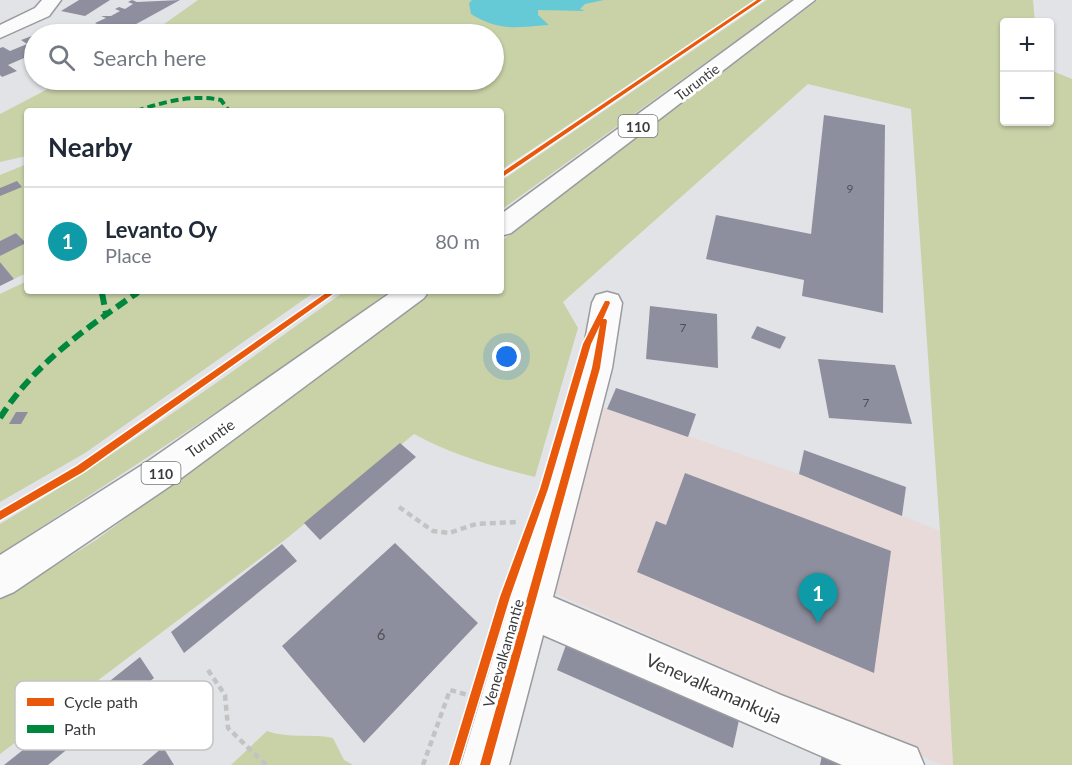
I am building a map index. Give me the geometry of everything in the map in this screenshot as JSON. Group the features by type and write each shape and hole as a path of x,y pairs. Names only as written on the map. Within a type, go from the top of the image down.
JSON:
{"main road":[{"path":"0,32 42,12 52,0"},
{"name":"Turuntie","path":"504,225 806,0"},
{"name":"Turuntie","path":"0,578 163,471 410,294"},
{"name":"Venevalkamantie","path":"484,765 596,368 607,303"},
{"name":"Venevalkamankuja","path":"530,608 775,715 900,765"}],"path":[{"path":"399,507 432,531 449,533 476,524 498,521 520,523"},
{"path":"208,670 225,695 228,728 266,765"},
{"path":"471,708 478,685"},
{"path":"423,765 450,690 474,696"}],"shaded area":[{"path":"591,403 799,474 940,531 953,765 942,765 552,592"}],"green space":[{"path":"198,0 755,0 504,168 504,108 24,108 24,157 0,162 0,114 46,90 504,90 504,24 164,24"},
{"path":"767,0 792,0 504,208 504,179"},
{"path":"818,0 1033,0 1035,18 1000,18 1000,126 1054,126 1054,72 1072,79 1072,765 953,765 940,531 911,109 808,84 563,302 578,328 535,477 458,454 414,434 286,539 97,681 15,681 15,743 0,754 0,600 96,540 430,294 504,294 504,239"},
{"path":"24,165 24,242 16,233 0,241 0,175"},
{"path":"24,244 24,274 14,279 0,262 0,256"},
{"path":"24,282 24,294 312,294 85,453 0,502 0,294"},
{"path":"341,294 386,294 288,365 0,554 0,524 45,497 218,382"},
{"path":"267,731 284,735 333,738 344,760 353,765 231,765"}],"water":[{"path":"472,0 604,0 585,4 580,9 585,11 538,10 538,15 549,25 518,27 491,24 481,20 471,14 469,3"}],"building":[{"path":"79,0 110,0 85,16 61,11"},
{"path":"132,0 137,2 180,0 136,24 95,23 106,18 101,16 111,16 120,11 115,9 119,7 125,9 133,4 128,2"},
{"path":"24,45 24,58 8,65 17,71 2,77 0,75 0,48 3,47 10,51"},
{"path":"824,115 885,125 883,313 802,296 804,280 706,259 716,215 811,234"},
{"path":"17,181 22,187 0,196 0,188"},
{"path":"16,233 24,244 0,256 0,241"},
{"path":"0,262 14,279 0,286"},
{"path":"650,306 717,314 718,368 646,359"},
{"path":"757,326 786,337 780,349 751,338"},
{"path":"818,359 895,365 912,424 829,418"},
{"path":"616,388 696,414 688,437 607,409"},
{"path":"16,412 28,412 21,424 9,424"},
{"path":"400,443 416,457 320,540 304,523"},
{"path":"804,450 906,487 902,516 799,474"},
{"path":"685,473 891,551 874,673 637,572 656,521 666,525"},
{"path":"395,543 478,623 364,743 282,646"},
{"path":"282,544 297,561 184,653 171,632"},
{"path":"566,645 739,720 733,748 557,670"},
{"path":"140,657 154,678 150,681 110,681"},
{"path":"23,750 66,750 48,765 4,765"},
{"path":"160,750 165,750 174,765 142,765"},
{"path":"822,755 844,765 820,765"}],"marked path":[{"path":"145,108 179,99 200,97 221,100 227,108"},
{"path":"102,294 106,314"},
{"path":"0,418 13,398 44,363 102,317 136,294"}],"cycle path":[{"path":"504,174 760,0"},
{"path":"0,516 80,469 330,294"},
{"path":"454,765 505,597 544,489 587,344 607,303"},
{"path":"485,765 596,368 604,321"}],"place":[{"name":"Levanto Oy","path":"818,623"}]}
